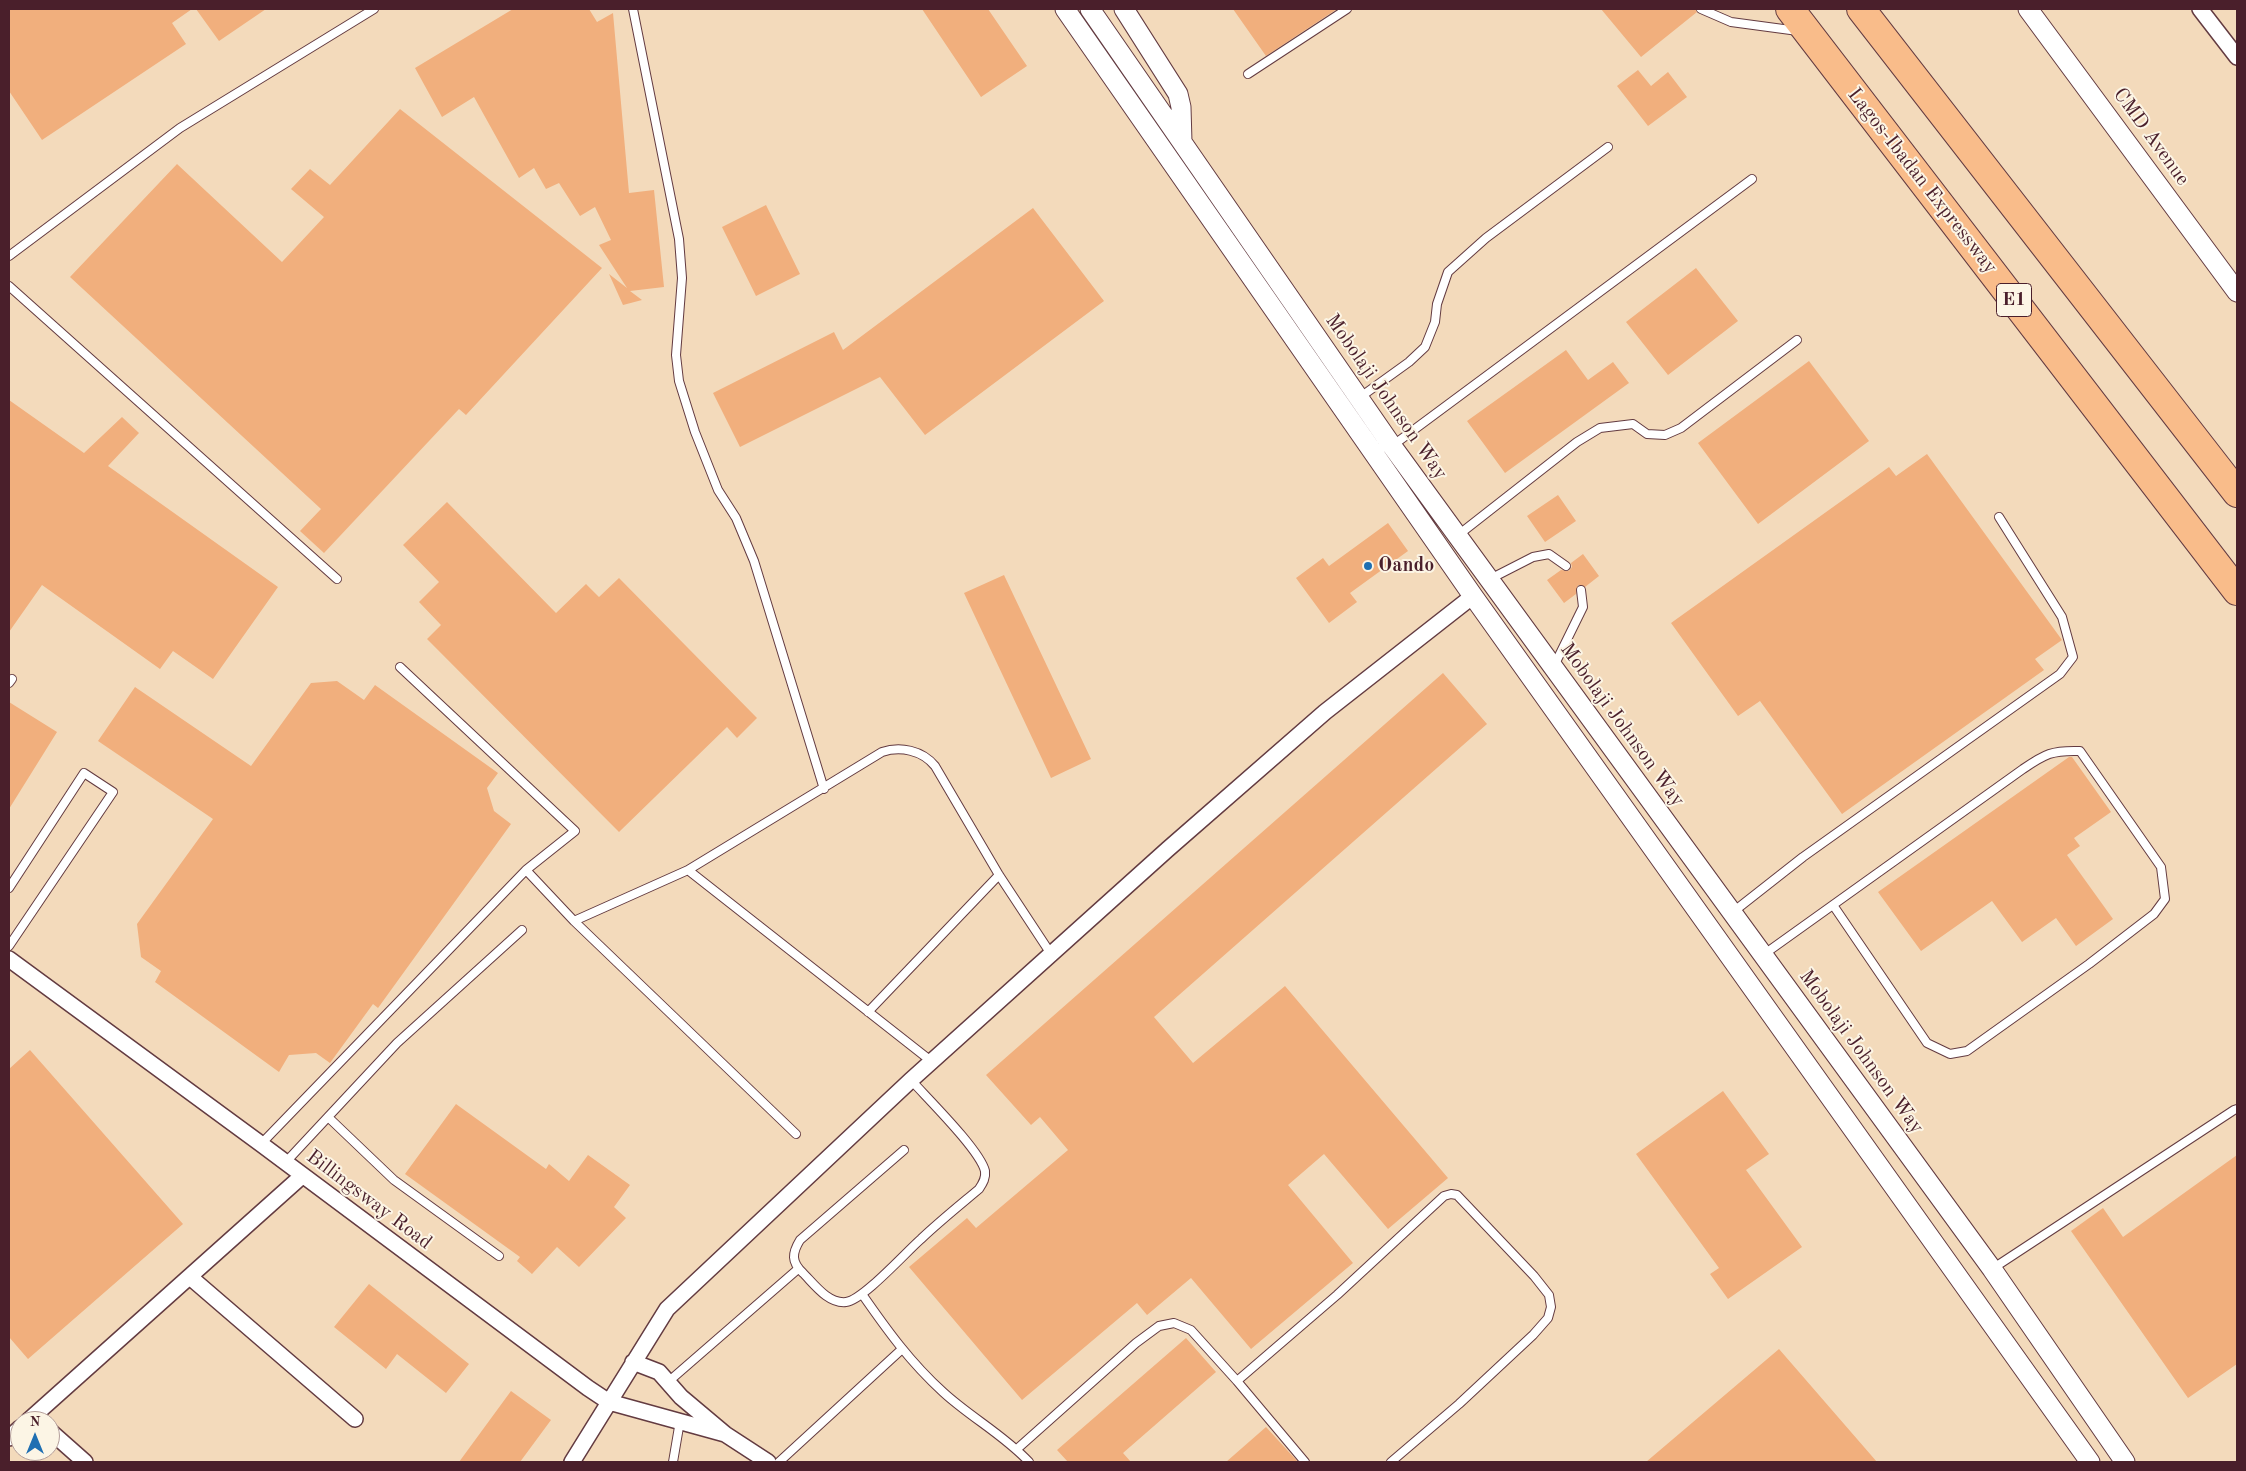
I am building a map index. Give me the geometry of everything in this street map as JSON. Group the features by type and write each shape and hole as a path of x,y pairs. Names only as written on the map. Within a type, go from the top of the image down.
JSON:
{"highway":[{"name":"Lagos-Ibadan Expressway","path":"1790,9 2237,591"},
{"path":"1861,9 2237,493"}],"street":[{"name":"Mobolaji Johnson Way","path":"1065,9 1473,596 2090,1462"},
{"name":"Mobolaji Johnson Way","path":"1090,9 1392,446 1992,1269 2125,1462"},
{"path":"1124,9 1178,94 1181,107 1182,142"},
{"name":"CMD Avenue","path":"2028,9 2237,292"},
{"path":"2200,9 2237,57"},
{"path":"572,1462 667,1309 910,1080 1051,954 1325,712 1473,596"},
{"name":"Billingsway Road","path":"9,959 609,1402 725,1434"},
{"path":"43,1411 302,1176"},
{"path":"190,1277 355,1419"},
{"name":"Billingsway Road","path":"633,1362 660,1372 681,1397 725,1434 768,1462"},
{"path":"60,1440 85,1462"}],"lane":[{"path":"9,256 180,128 374,9"},
{"path":"633,9 679,239 682,278 676,355 679,381 695,432 718,490 736,518 754,562 824,789"},
{"path":"1248,74 1347,9"},
{"path":"1701,9 1730,22 1808,32"},
{"path":"1359,398 1426,347 1435,322 1437,304 1448,272 1486,238 1608,147"},
{"path":"1392,446 1752,179"},
{"path":"9,286 337,578"},
{"path":"1457,536 1577,442 1600,428 1633,424 1647,434 1665,435 1681,428 1797,340"},
{"path":"1732,914 1802,857 2060,674 2073,657 2062,617 1999,517"},
{"path":"1489,580 1533,557 1549,554 1566,566"},
{"path":"1553,668 1584,607 1581,590"},
{"path":"261,1144 526,870 575,830 400,667"},
{"path":"574,921 688,870 882,752 893,748 909,750 930,760 999,875 1051,954"},
{"path":"1762,956 1833,905 2041,757 2059,750 2080,751 2161,866 2165,899 2154,914 1967,1051 1950,1054 1927,1042 1833,905"},
{"path":"9,888 84,773 112,792 9,946"},
{"path":"526,870 574,921 796,1134"},
{"path":"688,870 931,1061"},
{"path":"868,1012 999,875"},
{"path":"285,1163 397,1043 522,930"},
{"path":"904,1150 800,1240 793,1251 794,1261 798,1269 827,1297 837,1302 847,1302 862,1294 922,1238 979,1189 985,1181 985,1171 972,1148 910,1080"},
{"path":"1992,1269 2234,1110 2237,1110"},
{"path":"328,1117 394,1180 499,1256"},
{"path":"1237,1381 1337,1294 1444,1196 1458,1195 1534,1276 1549,1296 1551,1307 1548,1318 1534,1335 1391,1462"},
{"path":"668,1382 798,1269"},
{"path":"862,1294 901,1350 944,1393 1017,1449 1030,1462"},
{"path":"1017,1449 1136,1343 1160,1326 1174,1323 1192,1330 1305,1462"},
{"path":"779,1462 901,1350"},
{"path":"673,1462 680,1422"}],"building":[{"path":"9,9 192,9 172,23 186,44 42,140 9,91"},
{"path":"196,9 266,9 219,41"},
{"path":"513,9 589,9 597,22 613,13 629,193 654,190 664,287 630,291 642,300 623,305 609,274 627,288 599,245 611,240 595,207 580,216 559,183 546,189 534,168 519,178 474,97 442,117 415,68"},
{"path":"922,9 988,9 1027,66 981,97"},
{"path":"1233,9 1337,9 1266,56"},
{"path":"1601,9 1695,9 1697,12 1641,57"},
{"path":"1638,70 1651,86 1668,72 1687,97 1648,126 1617,86"},
{"path":"400,109 602,268 466,415 459,409 324,553 300,531 321,509 70,277 177,164 282,262 324,217 291,189 310,169 330,185"},
{"path":"766,205 800,274 756,296 722,227"},
{"path":"1033,208 1104,301 925,435 880,377 740,447 713,393 834,332 843,350"},
{"path":"1696,268 1738,321 1668,375 1626,322"},
{"path":"1566,350 1588,380 1613,362 1629,383 1505,473 1467,421"},
{"path":"1809,361 1869,441 1758,524 1698,443"},
{"path":"9,400 84,453 122,417 139,433 108,466 278,587 213,679 173,651 160,669 42,585 9,632"},
{"path":"1927,454 2062,640 2035,659 2044,670 1842,814 1760,701 1738,716 1671,623 1889,467 1896,476"},
{"path":"1558,495 1576,521 1545,542 1527,516"},
{"path":"447,502 556,613 586,584 599,597 619,578 757,718 737,738 727,727 619,832 427,639 441,625 419,602 439,582 403,545"},
{"path":"1388,523 1408,551 1350,593 1357,602 1329,623 1296,578 1323,558 1329,566"},
{"path":"1583,554 1599,576 1585,587 1578,585 1576,594 1564,603 1547,580 1561,570 1569,571 1572,567 1571,563"},
{"path":"1004,575 1091,759 1051,778 964,593"},
{"path":"1443,673 1487,724 1154,1017 1193,1063 1285,986 1448,1178 1388,1229 1324,1154 1288,1185 1353,1263 1251,1349 1191,1278 1147,1315 1137,1303 1022,1400 909,1267 967,1218 976,1228 1068,1150 1040,1117 1031,1125 986,1075"},
{"path":"337,681 364,700 375,685 498,773 487,788 494,811 511,824 378,1008 373,1004 330,1063 316,1053 289,1055 279,1072 155,982 161,971 141,957 137,924 213,819 98,741 135,687 251,766 311,683"},
{"path":"9,702 57,732 9,809"},
{"path":"2069,757 2072,757 2111,812 2074,838 2080,846 2067,855 2113,919 2076,946 2056,918 2022,942 1992,901 1921,951 1878,892"},
{"path":"30,1050 183,1224 28,1359 9,1337 9,1069"},
{"path":"1723,1091 1769,1154 1746,1170 1802,1247 1728,1299 1710,1274 1719,1268 1636,1154"},
{"path":"456,1104 546,1169 549,1164 569,1181 588,1155 630,1185 614,1207 626,1218 579,1267 557,1247 532,1274 517,1261 520,1257 405,1174"},
{"path":"2237,1155 2237,1364 2188,1398 2071,1231 2103,1208 2123,1237"},
{"path":"369,1284 469,1364 446,1393 397,1354 386,1369 334,1327"},
{"path":"1186,1338 1216,1372 1123,1453 1131,1462 1068,1462 1057,1450"},
{"path":"1779,1349 1877,1462 1646,1462"},
{"path":"511,1391 551,1420 520,1462 459,1462"},
{"path":"1266,1427 1298,1462 1226,1462"}],"place":[{"name":"Oando","path":"1368,566"}]}
